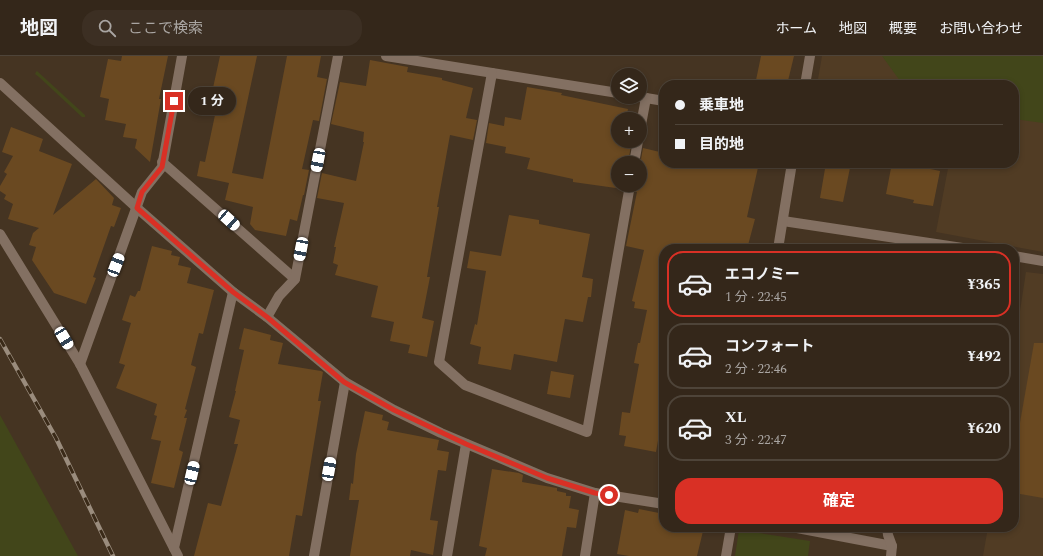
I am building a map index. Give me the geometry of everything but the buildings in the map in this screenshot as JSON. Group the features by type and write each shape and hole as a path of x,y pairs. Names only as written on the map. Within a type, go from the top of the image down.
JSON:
{"street":[{"path":"80,364 142,192 162,167 182,56"},
{"path":"267,317 278,296 295,279 338,56"},
{"path":"386,56 611,92"},
{"path":"807,80 810,56"},
{"path":"492,73 439,362 465,385 587,432 629,192"},
{"path":"0,83 137,208 233,292 267,317 344,382 394,410 466,444 547,478 595,493 659,503"},
{"path":"647,98 659,100"},
{"path":"162,162 295,279"},
{"path":"779,244 791,168"},
{"path":"783,221 926,244"},
{"path":"0,234 80,364 176,552"},
{"path":"1019,257 1043,261"},
{"path":"176,552 233,292"},
{"path":"314,556 344,382"},
{"path":"446,556 466,444"},
{"path":"584,556 595,493"},
{"path":"726,556 730,532"},
{"path":"813,532 892,551 888,532"}],"shaded area":[{"path":"822,56 1043,56 1043,252 1019,248 1019,244 1000,244 936,232 948,168 1019,168 1019,80 818,80"},
{"path":"1026,272 1043,274 1043,556 983,556 987,532 1019,532 1019,318"}],"green space":[{"path":"882,56 1043,56 1043,123 1019,120 1019,80 899,80"},
{"path":"37,71 85,115 85,117 82,117 35,74"},
{"path":"0,415 78,556 0,556"},
{"path":"739,532 752,532 810,541 808,556 735,556"}],"railway":[{"path":"0,339 56,438 113,556"}],"route":[{"path":"174,101 162,167 142,192 137,208 233,292 267,317 344,382 394,410 466,444 547,478 595,493 609,495"}]}
